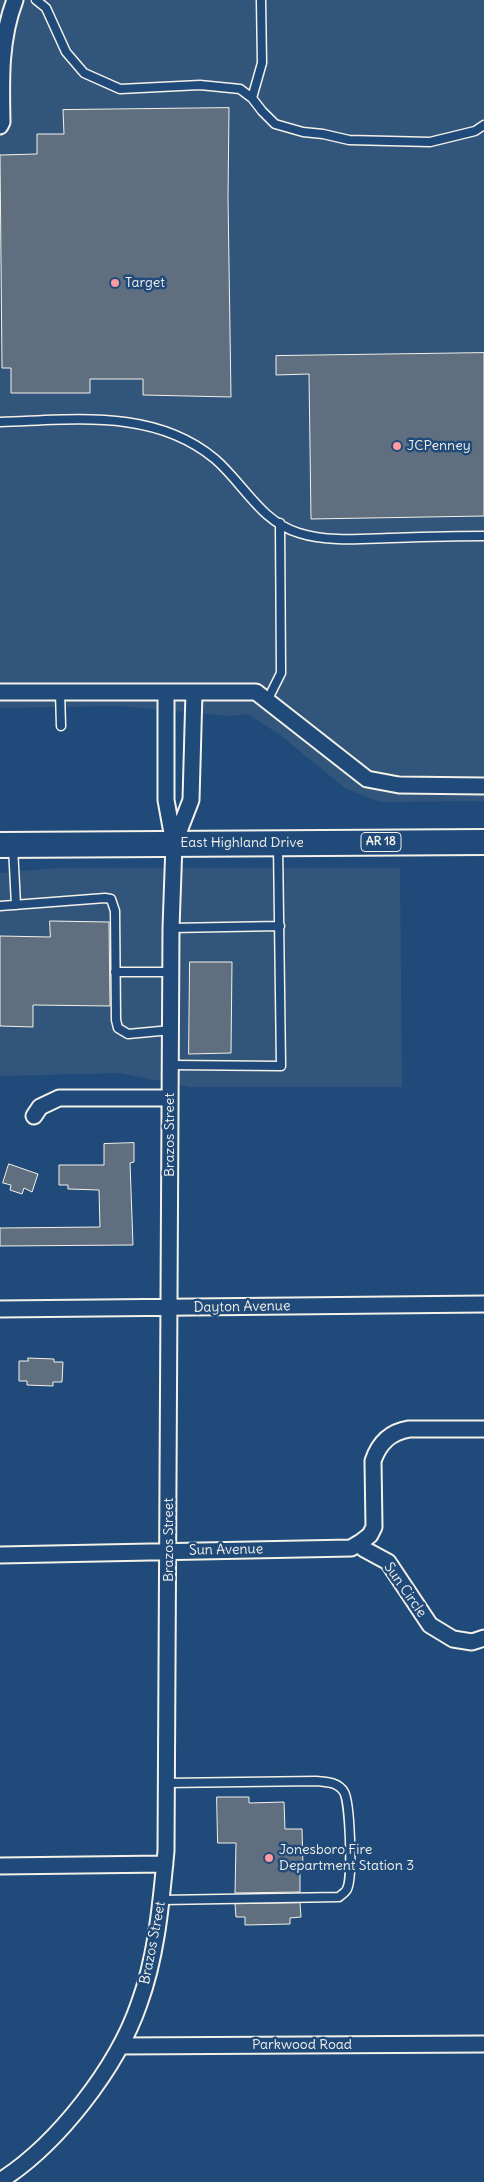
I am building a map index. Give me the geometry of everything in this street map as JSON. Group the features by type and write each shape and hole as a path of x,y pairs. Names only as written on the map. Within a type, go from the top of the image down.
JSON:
{"main road":[{"name":"East Highland Drive","path":"7,845 484,842"}],"street":[{"path":"0,126 2,122 1,43 6,18 15,0"},
{"path":"0,692 256,692 367,778 399,785 484,786"},
{"path":"166,692 166,800 174,844"},
{"path":"174,844 191,800 194,692"},
{"name":"Brazos Street","path":"0,2181 42,2147 62,2127 98,2082 121,2046 139,2006 145,1986 162,1900 167,1783 171,928 174,844"},
{"path":"34,1116 40,1108 59,1098 170,1098"},
{"name":"Dayton Avenue","path":"0,1309 484,1304"},
{"path":"360,1542 370,1535 374,1526 373,1461 376,1451 386,1438 399,1430 409,1428 484,1429"},
{"name":"Sun Avenue","path":"0,1555 169,1550 351,1548 360,1542"},
{"name":"Sun Circle","path":"360,1542 364,1549 388,1562 426,1620 434,1629 453,1639 468,1642 484,1638"},
{"path":"0,1866 165,1864"},
{"name":"Parkwood Road","path":"121,2046 484,2044"}],"lane":[{"path":"36,0 46,8 66,52 84,73 120,89 200,85 240,89 252,98 262,112 275,124 303,132 349,140 430,142 475,130 484,124"},
{"path":"252,98 262,63 261,0"},
{"path":"0,422 110,419 146,424 181,437 215,459 264,513 298,533 327,538 484,536"},
{"path":"267,701 281,673 280,524"},
{"path":"60,692 61,726"},
{"path":"171,1065 282,1066 278,843"},
{"path":"7,845 16,905"},
{"path":"0,906 105,898 111,900 115,911 116,1020 118,1028 128,1034 171,1030"},
{"path":"171,928 280,926"},
{"path":"115,972 171,972"},
{"path":"162,1900 339,1897 347,1889 350,1874 348,1802 343,1791 333,1783 316,1781 167,1783"}],"shaded area":[{"path":"0,0 484,0 484,801 380,802 345,788 280,735 248,714 230,716 120,706 0,708"},
{"path":"56,868 400,868 402,1087 190,1087 120,1073 0,1076 0,873"}],"building":[{"name":"Target","path":"229,108 228,198 231,397 143,395 143,379 90,379 90,393 11,393 11,368 2,368 0,155 37,154 37,134 64,134 63,110"},
{"name":"JCPenney","path":"484,353 484,516 311,519 309,374 276,375 276,356"},
{"path":"50,921 109,922 110,1006 33,1005 33,1027 0,1026 0,936 50,937"},
{"path":"190,962 232,962 231,1053 189,1054"},
{"path":"134,1143 134,1162 130,1163 133,1245 0,1246 0,1228 100,1227 99,1190 68,1189 68,1185 59,1185 59,1165 104,1165 104,1144"},
{"path":"9,1164 38,1174 32,1192 24,1188 22,1194 10,1190 11,1185 3,1183"},
{"path":"28,1358 54,1359 54,1362 63,1362 62,1382 53,1382 53,1386 27,1385 27,1381 19,1381 19,1361 28,1361"},
{"name":"Jonesboro Fire Department Station 3","path":"217,1797 249,1797 249,1803 284,1802 285,1829 302,1829 303,1867 300,1868 300,1892 235,1893 236,1843 218,1843"},
{"path":"300,1903 301,1917 290,1918 290,1924 245,1925 245,1917 236,1917 235,1904"}],"place":[{"name":"Target","path":"115,283"},
{"name":"JCPenney","path":"397,446"},
{"name":"Jonesboro Fire Department Station 3","path":"269,1858"}]}
